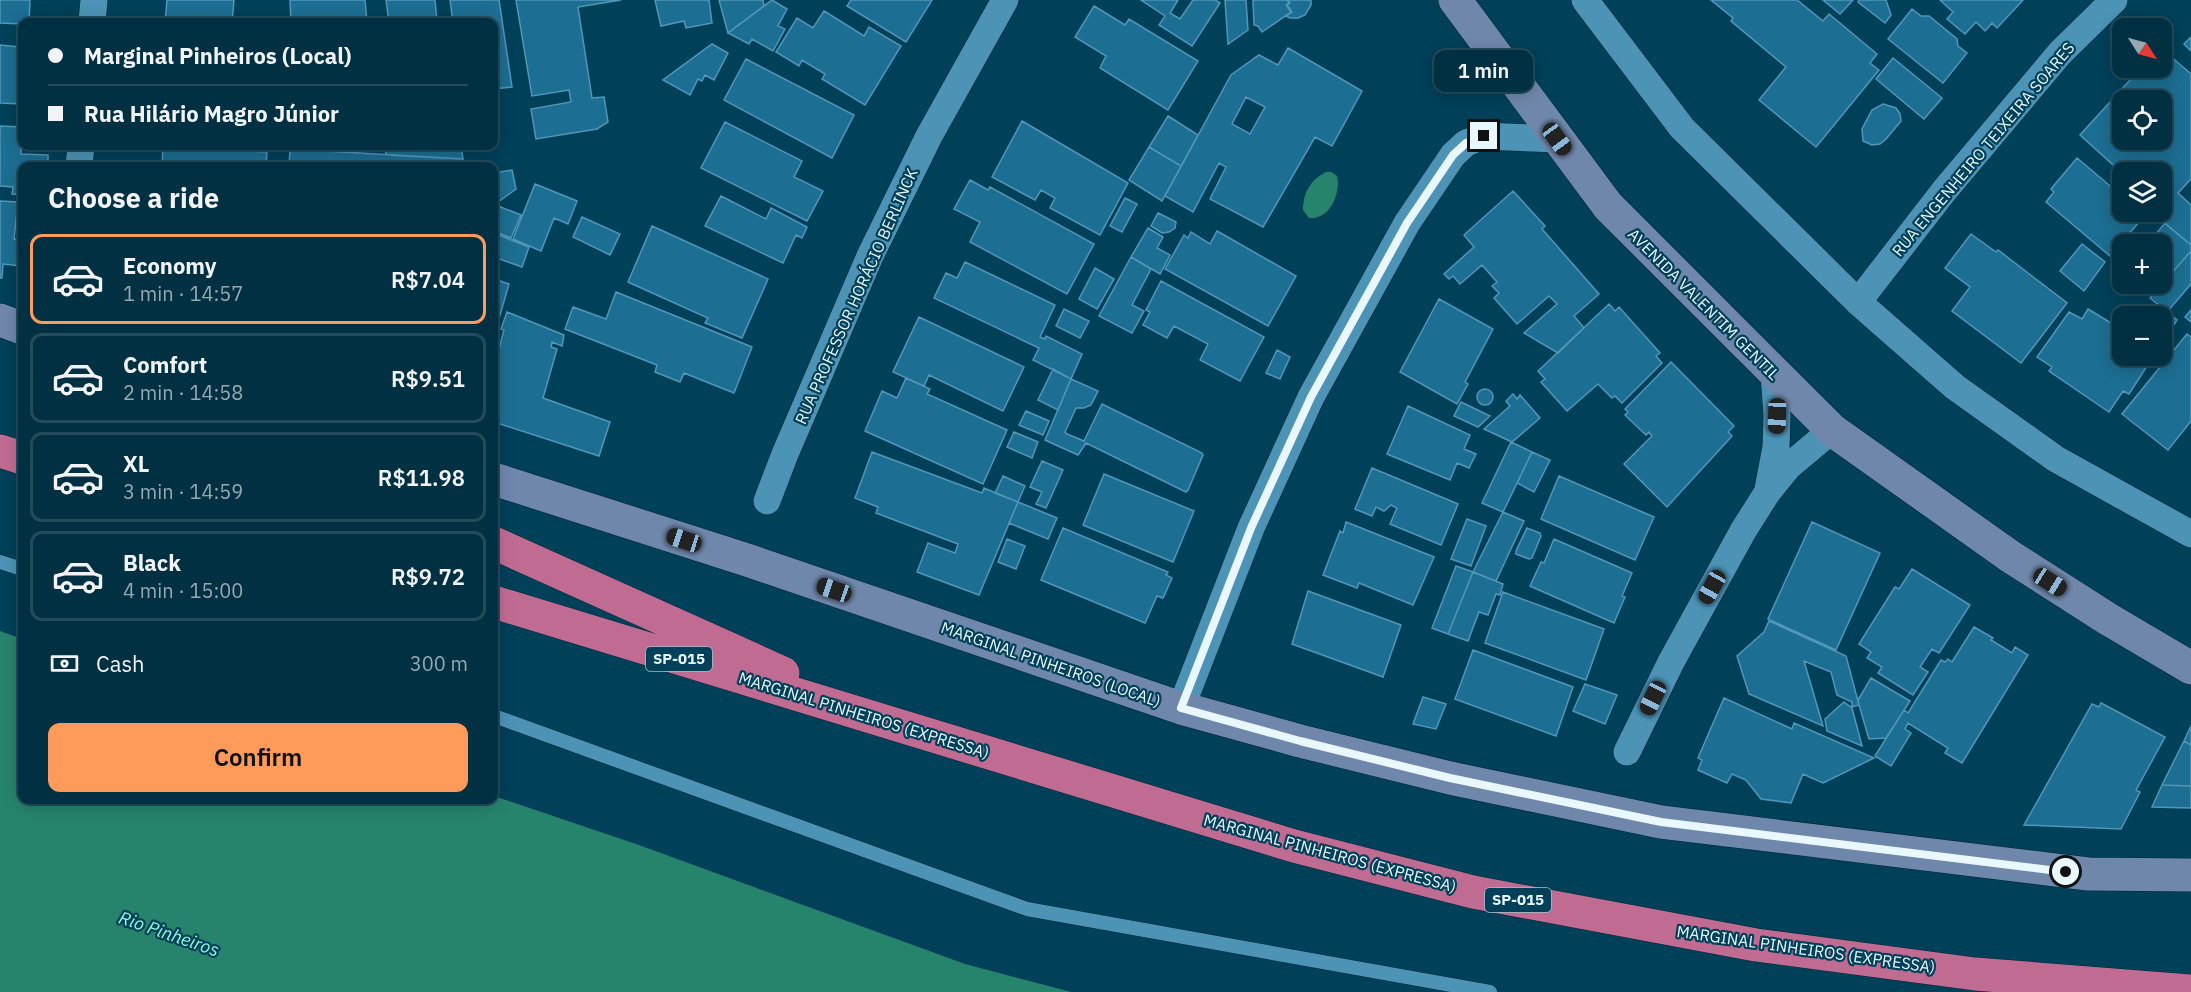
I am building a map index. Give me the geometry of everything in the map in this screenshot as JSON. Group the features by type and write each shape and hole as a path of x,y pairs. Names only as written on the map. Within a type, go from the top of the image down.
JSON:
{"highway":[{"path":"0,451 18,457"},
{"path":"498,545 740,653 864,715"},
{"name":"MARGINAL PINHEIROS (EXPRESSA)","path":"498,603 1294,846 1473,892 1756,945 1975,974 2191,991"}],"main road":[{"name":"AVENIDA VALENTIM GENTIL","path":"1455,0 1608,206 1832,430 2011,557 2108,619 2191,668"},
{"path":"0,320 18,327"},
{"name":"MARGINAL PINHEIROS (LOCAL)","path":"498,480 747,560 1181,708 1300,741 1450,778 1661,822 2088,874 2191,875"}],"street":[{"path":"92,18 94,0"},
{"name":"RUA PROFESSOR HORÁCIO BERLINCK","path":"767,501 784,454 870,256 929,136 1005,0"},
{"path":"1585,0 1682,129 1858,302 1955,387 2056,459 2191,534"},
{"name":"RUA ENGENHEIRO TEIXEIRA SOARES","path":"1858,302 1944,191 2031,87 2060,53 2114,0"},
{"path":"1181,708 1251,528 1311,397 1407,223 1453,155 1466,143 1484,136 1557,139"},
{"path":"1767,493 1776,447 1777,416 1774,374"},
{"path":"1627,753 1671,662 1743,531 1767,493 1788,467 1832,430"}],"lane":[{"path":"0,562 18,568"},
{"path":"498,717 1027,909 1490,992"}],"water":[{"path":"1326,172 1337,176 1335,197 1323,215 1309,218 1303,210 1304,198 1312,183"},
{"name":"Rio Pinheiros","path":"0,631 18,638 18,804 498,804 498,797 639,845 965,964 1071,992 0,992"}],"building":[{"path":"0,0 30,0 29,18 18,18 18,24 0,23"},
{"path":"167,0 234,0 232,18 165,18"},
{"path":"290,0 365,0 367,18 291,18"},
{"path":"386,0 435,0 437,18 388,18"},
{"path":"450,0 499,0 512,87 498,89 498,18 452,18"},
{"path":"516,0 621,0 578,7 592,98 604,97 608,122 597,129 536,139 531,109 571,102 569,90 532,96"},
{"path":"655,0 709,0 712,23 686,28 684,21 661,26"},
{"path":"719,0 763,0 764,6 728,33"},
{"path":"772,0 787,9 778,26 785,29 773,51 752,39 749,44 728,33"},
{"path":"851,0 932,0 906,42 847,6"},
{"path":"1141,0 1178,0 1170,13 1180,19 1193,0 1215,0 1220,3 1192,46 1159,25 1165,16"},
{"path":"1225,0 1246,0 1248,30 1228,44"},
{"path":"1253,0 1287,0 1289,3 1286,5 1291,12 1262,32 1258,26 1254,25"},
{"path":"1288,0 1311,0 1311,5 1305,15 1290,18 1286,16 1292,12 1287,5 1290,3"},
{"path":"1711,0 1797,0 1823,21 1829,14 1877,54 1870,63 1879,70 1816,147 1759,100 1786,67 1731,21 1733,18"},
{"path":"1823,0 1853,0 1840,14"},
{"path":"1859,0 1886,0 1891,15 1885,23 1858,2"},
{"path":"1940,0 2023,0 1997,28 1992,23 1985,31 1976,22 1965,34 1947,19 1953,12"},
{"path":"1094,6 1125,25 1129,19 1198,61 1168,110 1100,68 1106,56 1075,37"},
{"path":"1912,9 1921,16 1929,16 1957,39 1958,46 1967,53 1943,83 1888,39"},
{"path":"824,11 864,36 869,27 901,46 865,105 822,79 825,74 802,60 799,66 776,52 797,18 813,28"},
{"path":"2191,37 2191,51 2184,44"},
{"path":"712,44 728,53 714,80 705,75 702,81 698,79 690,95 663,80"},
{"path":"0,45 18,47 18,104 0,103"},
{"path":"1288,48 1362,91 1332,146 1315,137 1263,227 1210,199 1226,167 1219,163 1193,212 1165,196 1231,75 1259,55 1278,65","holes":["1246,97 1265,107 1250,134 1232,124"]},
{"path":"1893,58 1942,98 1924,119 1876,79"},
{"path":"2172,58 2191,74 2191,179 2178,193 2191,205 2191,245 2163,222 2172,222 2172,162 2112,162 2112,164 2080,135 2112,100 2112,150 2172,150 2172,90 2121,90 2132,78 2172,78"},
{"path":"746,59 854,115 832,158 724,100"},
{"path":"1883,104 1896,108 1901,121 1880,144 1872,145 1863,141 1862,129 1872,110"},
{"path":"1168,116 1198,135 1181,166 1149,147"},
{"path":"1022,121 1128,183 1100,235 1050,208 1055,198 1041,190 1035,200 992,177"},
{"path":"725,122 802,161 794,177 823,191 807,221 701,168"},
{"path":"0,126 18,127 18,150 21,150 21,154 48,155 48,162 18,162 18,195 12,194 13,187 0,186"},
{"path":"1149,147 1181,166 1162,201 1129,180"},
{"path":"163,150 267,152 266,162 162,162"},
{"path":"290,150 307,150 463,159 463,162 289,162"},
{"path":"385,150 462,150 463,159 386,155"},
{"path":"2077,158 2112,188 2112,222 2139,222 2129,234 2112,234 2110,256 2046,202 2054,192 2051,189"},
{"path":"512,170 516,189 498,202 498,172"},
{"path":"970,180 988,190 990,187 1094,244 1067,294 970,242 980,222 954,209"},
{"path":"535,184 577,201 568,224 554,218 541,251 513,239"},
{"path":"1513,191 1545,226 1542,229 1599,294 1574,316 1584,328 1558,353 1524,333 1557,304 1549,296 1517,324 1494,298 1499,293 1492,286 1497,282 1482,265 1460,284 1453,276 1449,279 1444,274 1474,247 1464,235"},
{"path":"721,196 766,219 771,208 807,227 802,238 796,235 783,263 705,226"},
{"path":"1125,198 1137,204 1122,232 1110,226"},
{"path":"0,201 18,202 14,239 18,240 18,266 3,264 2,278 0,278"},
{"path":"498,206 521,215 511,238 498,233"},
{"path":"1158,213 1176,222 1175,228 1162,233 1151,226"},
{"path":"582,217 620,234 610,255 573,237"},
{"path":"2165,223 2191,245 2191,251 2172,273 2172,234 2156,234"},
{"path":"652,226 768,279 742,338 705,323 708,318 628,282"},
{"path":"1148,228 1163,237 1157,248 1170,255 1160,274 1131,257"},
{"path":"1217,231 1296,276 1268,326 1165,269 1184,235 1188,238 1191,232 1210,244"},
{"path":"1971,234 1996,252 1998,250 2067,303 2021,363 1952,311 1970,287 1945,268"},
{"path":"498,235 529,247 522,267 498,258"},
{"path":"2082,244 2105,262 2084,291 2060,271"},
{"path":"2191,251 2191,284 2172,306 2160,306 2150,298 2153,294 2172,294 2172,273"},
{"path":"1131,257 1151,269 1132,305 1144,311 1132,333 1099,316"},
{"path":"965,262 1055,305 1040,337 1045,339 1046,336 1082,354 1071,379 1033,360 1039,348 934,298 946,273 957,278"},
{"path":"1095,268 1114,279 1097,309 1079,299"},
{"path":"498,280 509,284 498,322"},
{"path":"1161,281 1264,337 1240,381 1200,360 1208,344 1174,326 1167,338 1143,325 1150,312 1146,310"},
{"path":"616,292 752,347 734,393 684,373 680,382 655,372 657,365 565,329 573,307 606,319"},
{"path":"1439,299 1493,329 1465,382 1468,384 1457,404 1400,372"},
{"path":"1609,304 1615,311 1619,307 1660,353 1656,356 1662,363 1622,403 1615,396 1612,398 1598,384 1567,411 1541,382 1545,379 1538,371"},
{"path":"1064,309 1089,321 1080,338 1056,326"},
{"path":"2088,309 2112,324 2112,366 2147,366 2129,394 2123,391 2109,412 2049,371 2052,367 2037,357 2069,312 2082,319"},
{"path":"2191,310 2191,322 2185,317"},
{"path":"507,312 564,335 562,346 552,342 551,347 557,349 543,398 610,422 599,456 498,423 498,353 504,330 501,329"},
{"path":"2172,316 2177,320 2172,328"},
{"path":"919,317 1024,367 1003,411 929,375 924,386 893,372"},
{"path":"2187,334 2191,337 2191,421 2168,450 2122,414 2161,366 2172,366 2172,352"},
{"path":"1277,350 1290,357 1280,379 1266,373"},
{"path":"1671,362 1734,426 1728,432 1732,436 1667,507 1624,464 1652,436 1649,432 1646,435 1625,415 1628,412 1625,409"},
{"path":"1053,369 1071,379 1058,410 1038,400"},
{"path":"906,378 930,389 927,394 1007,430 983,484 865,431 882,391 897,398"},
{"path":"1071,379 1098,391 1091,405 1076,408 1065,432 1067,434 1084,441 1102,404 1202,453 1188,490 1186,492 1086,443 1078,455 1045,440"},
{"path":"1482,389 1488,389 1493,397 1491,403 1482,405 1477,400 1477,394"},
{"path":"1513,394 1517,399 1520,395 1540,418 1512,442 1484,429 1510,406 1506,401"},
{"path":"1461,402 1490,416 1478,427 1454,416"},
{"path":"1408,406 1470,435 1464,449 1476,454 1469,468 1457,463 1450,480 1387,454"},
{"path":"1026,411 1049,421 1043,435 1019,425"},
{"path":"1014,432 1038,442 1032,458 1007,447"},
{"path":"1511,442 1532,452 1503,512 1482,503"},
{"path":"872,452 982,493 984,488 1018,502 979,595 917,572 928,543 955,553 958,544 876,513 878,507 855,498"},
{"path":"1532,452 1550,460 1534,492 1517,483"},
{"path":"1042,461 1063,470 1046,508 1036,504 1042,492 1030,487"},
{"path":"1372,468 1458,504 1441,545 1390,524 1397,508 1391,505 1384,511 1376,507 1372,516 1355,509"},
{"path":"1104,474 1194,511 1173,562 1083,525"},
{"path":"1003,476 1025,486 1018,502 995,493"},
{"path":"1559,476 1654,517 1635,560 1541,519"},
{"path":"1018,502 1057,518 1048,539 1009,523"},
{"path":"1503,512 1524,521 1496,581 1473,572"},
{"path":"1467,519 1486,526 1471,566 1451,559"},
{"path":"1346,522 1434,557 1413,605 1359,583 1357,588 1323,575 1340,531 1343,533"},
{"path":"1812,522 1880,553 1836,650 1768,619"},
{"path":"1063,528 1168,572 1166,575 1172,578 1163,598 1157,596 1145,623 1041,580"},
{"path":"1527,528 1540,533 1541,536 1532,558 1529,559 1516,554"},
{"path":"1007,539 1025,546 1016,569 998,562"},
{"path":"1554,539 1632,573 1614,623 1530,586 1541,562 1544,563"},
{"path":"1456,566 1473,572 1448,634 1432,628"},
{"path":"1912,569 1970,605 1939,653 1932,649 1920,667 1928,672 1913,695 1878,673 1882,667 1867,658 1871,652 1859,644 1895,587 1899,589"},
{"path":"1473,572 1503,584 1500,595 1496,594 1488,615 1479,612 1468,641 1448,634"},
{"path":"1308,591 1401,625 1383,677 1292,644"},
{"path":"1503,592 1604,629 1586,680 1485,643"},
{"path":"1769,621 1846,656 1859,705 1852,707 1852,702 1837,695 1831,672 1804,661 1823,726 1749,694 1737,656 1764,632"},
{"path":"1974,627 2012,653 2015,647 2028,655 1962,763 1945,753 1948,748 1908,723 1905,729 1911,733 1891,766 1875,756 1904,710 1908,713 1941,660 1945,662 1948,659 1952,662"},
{"path":"1473,650 1573,687 1556,736 1455,699"},
{"path":"1871,678 1910,701 1886,738 1869,739 1859,705 1858,700"},
{"path":"1585,684 1617,695 1605,724 1573,711"},
{"path":"1423,697 1446,704 1436,729 1413,724"},
{"path":"1724,698 1792,729 1794,723 1874,758 1823,783 1803,774 1791,803 1761,799 1746,780 1732,774 1727,783 1698,770 1702,760 1698,758"},
{"path":"1844,702 1852,708 1862,746 1827,731 1825,719"},
{"path":"2101,703 2165,737 2136,790 2140,792 2121,829 2024,825 2092,704 2099,707"},
{"path":"2191,726 2191,745 2184,741"},
{"path":"2184,741 2191,745 2191,786 2162,785"},
{"path":"2162,785 2191,786 2191,808 2152,807"}],"route":[{"path":"1484,136 1466,143 1453,155 1407,223 1311,397 1251,528 1181,708 1300,741 1450,778 1661,822 2066,872"}]}
